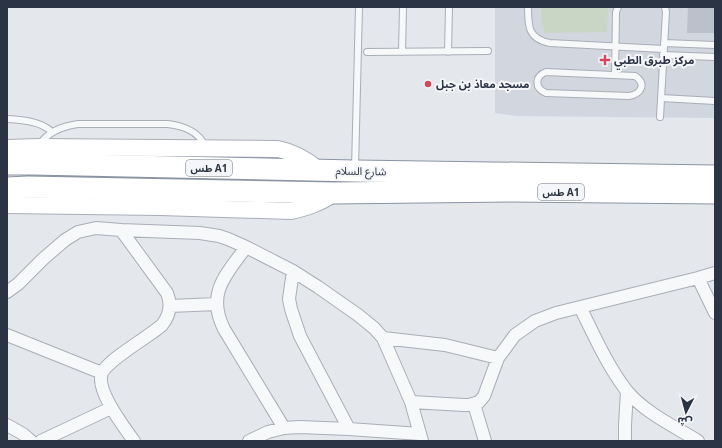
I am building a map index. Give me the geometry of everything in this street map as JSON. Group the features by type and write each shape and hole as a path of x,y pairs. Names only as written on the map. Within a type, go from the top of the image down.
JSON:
{"highway":[{"name":"شارع السلام","path":"7,164 715,176"},
{"name":"شارع السلام","path":"7,188 44,187 335,193 518,191 715,193"}],"street":[{"path":"7,148 268,148 296,154 304,158 319,170"},
{"path":"7,205 160,207 291,211 307,208 335,193"},
{"path":"7,292 18,284 65,240 78,232 96,228 209,234 228,239 293,271 318,286 358,314 374,328 383,338 411,402 422,438 349,429 315,427 284,428 268,432 249,441"},
{"path":"121,230 168,293 170,299 167,320 116,358 102,373 101,381 103,389 111,408 134,441"},
{"path":"246,247 224,277 217,294 220,321 284,428"},
{"path":"293,271 289,299 300,336 349,429"},
{"path":"411,402 464,405 479,402 484,396 498,358 515,335 535,321 556,313 715,273"},
{"path":"698,278 715,313"},
{"path":"170,306 217,304"},
{"path":"580,308 612,370 627,391 642,406 656,416 698,441"},
{"path":"7,335 102,373"},
{"path":"383,338 445,345 498,358"},
{"path":"625,441 627,391"},
{"path":"474,404 485,441"},
{"path":"41,441 111,408"},
{"path":"7,425 23,434 31,441"}],"lane":[{"path":"355,171 359,7"},
{"path":"402,52 403,7"},
{"path":"448,52 449,7"},
{"path":"528,7 528,25 535,37 544,42 664,49 715,57"},
{"path":"615,74 616,12 618,7"},
{"path":"660,117 666,12 665,7"},
{"path":"664,49 715,45"},
{"path":"367,52 488,51"},
{"path":"546,72 615,74 635,76 640,80 642,84 638,94 629,96 546,93 539,88 537,84 539,76 546,72"},
{"path":"661,98 715,101"},
{"path":"7,119 41,124 48,127 52,132"},
{"path":"38,147 52,132 60,127 69,125 168,124 182,126 194,132 206,148"}],"shaded area":[{"name":"مركز طبرق الطبي","path":"495,7 715,7 715,118 516,116 495,113"}],"green space":[{"path":"541,7 608,7 607,32 545,33 541,20"}],"building":[{"path":"688,7 715,7 715,33 687,33"}],"place":[{"name":"مركز طبرق الطبي","path":"605,60"},
{"name":"مسجد معاذ بن جبل","path":"428,84"}]}
